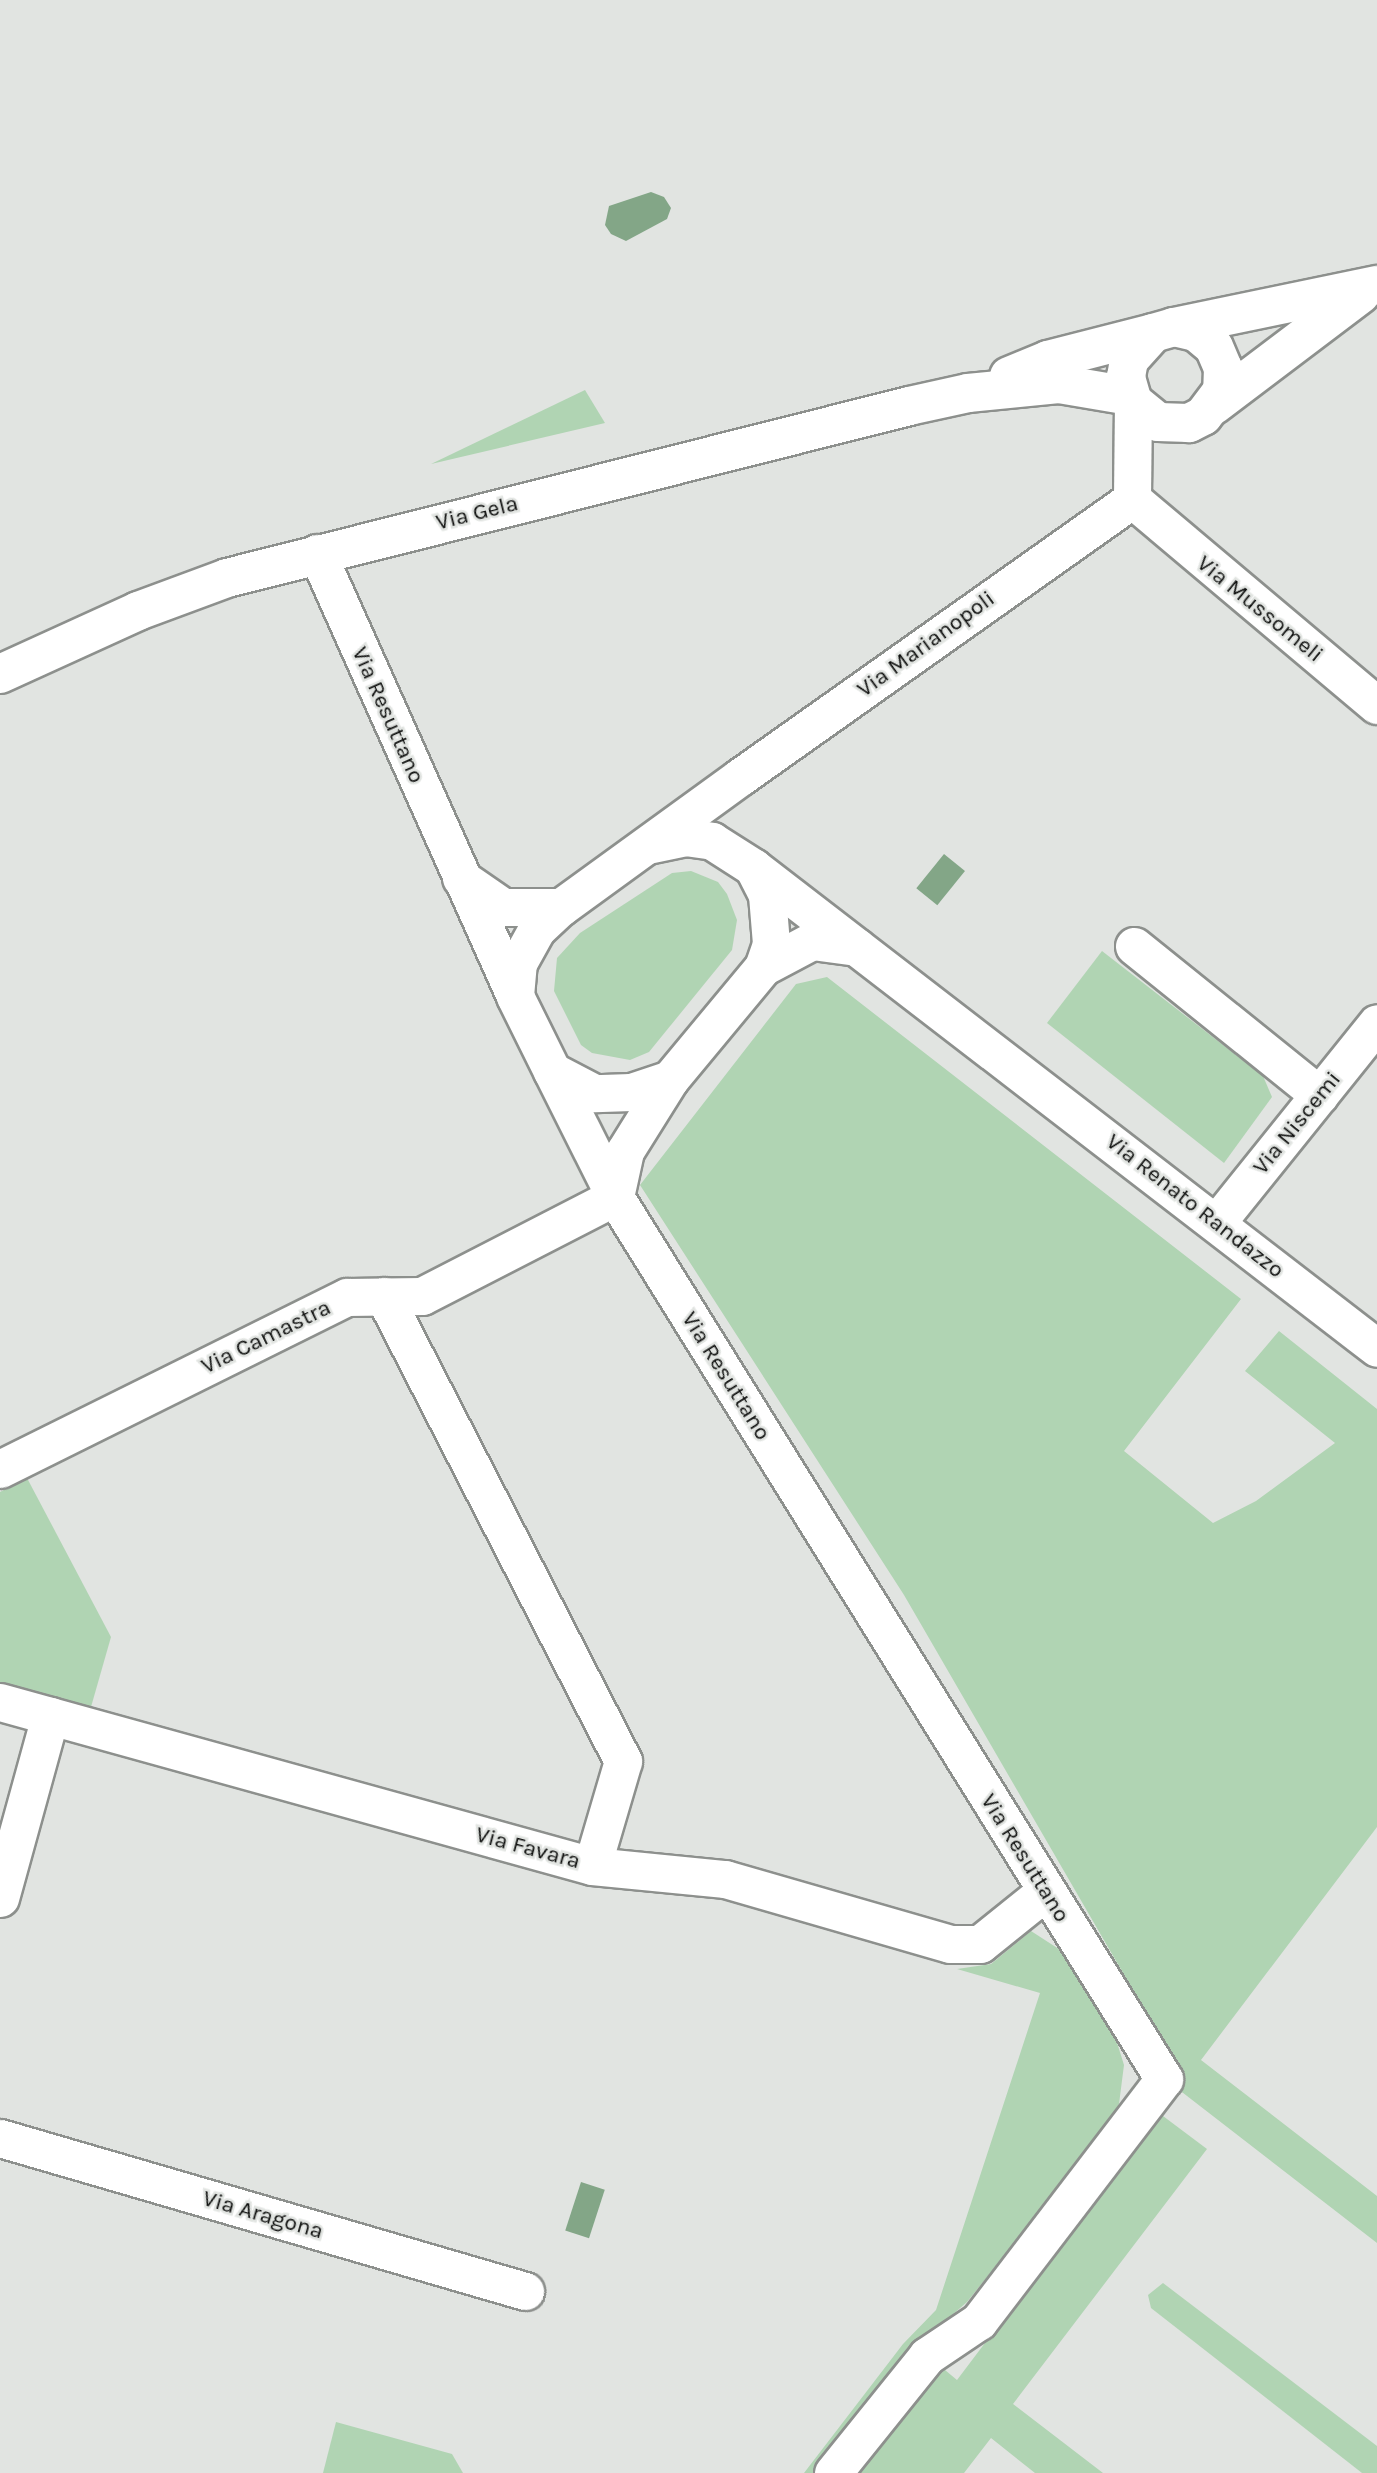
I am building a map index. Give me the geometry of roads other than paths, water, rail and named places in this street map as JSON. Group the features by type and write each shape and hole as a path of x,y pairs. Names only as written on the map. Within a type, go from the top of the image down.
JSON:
{"street":[{"path":"968,393 1048,360 1163,330 1373,287"},
{"path":"968,393 1059,384 1132,399 1158,422 1173,425 1189,423 1373,287"},
{"path":"1129,508 1132,399 1126,377 1129,360 1139,344 1163,330 1196,332 1214,347 1223,368 1222,391 1214,405"},
{"name":"Via Gela","path":"0,674 148,607 227,578 317,553 968,393"},
{"name":"Via Mussomeli","path":"1129,508 1377,705"},
{"name":"Via Marianopoli","path":"648,845 740,777 1129,508"},
{"name":"Via Resuttano","path":"317,553 515,996"},
{"path":"615,1197 625,1151 670,1079 763,967 771,944 767,895 753,867 712,841 685,837 648,845 561,908 536,930 518,963 515,996 552,1071 579,1087 604,1093 631,1092 670,1079"},
{"name":"Via Renato Randazzo","path":"753,867 862,947 1377,1348"},
{"path":"460,877 503,907 561,908"},
{"path":"763,967 812,941 862,947"},
{"path":"1134,946 1319,1095"},
{"name":"Via Niscemi","path":"1217,1222 1377,1023"},
{"name":"Via Resuttano","path":"552,1071 615,1197 1164,2079 979,2321 927,2356 833,2473"},
{"name":"Via Camastra","path":"0,1469 347,1297 422,1296 615,1197"},
{"path":"384,1296 623,1761 592,1866"},
{"name":"Via Favara","path":"0,1702 592,1866 725,1879 950,1944 980,1944 1045,1891"},
{"path":"0,1898 50,1716"},
{"name":"Via Aragona","path":"0,2138 525,2291"}]}
